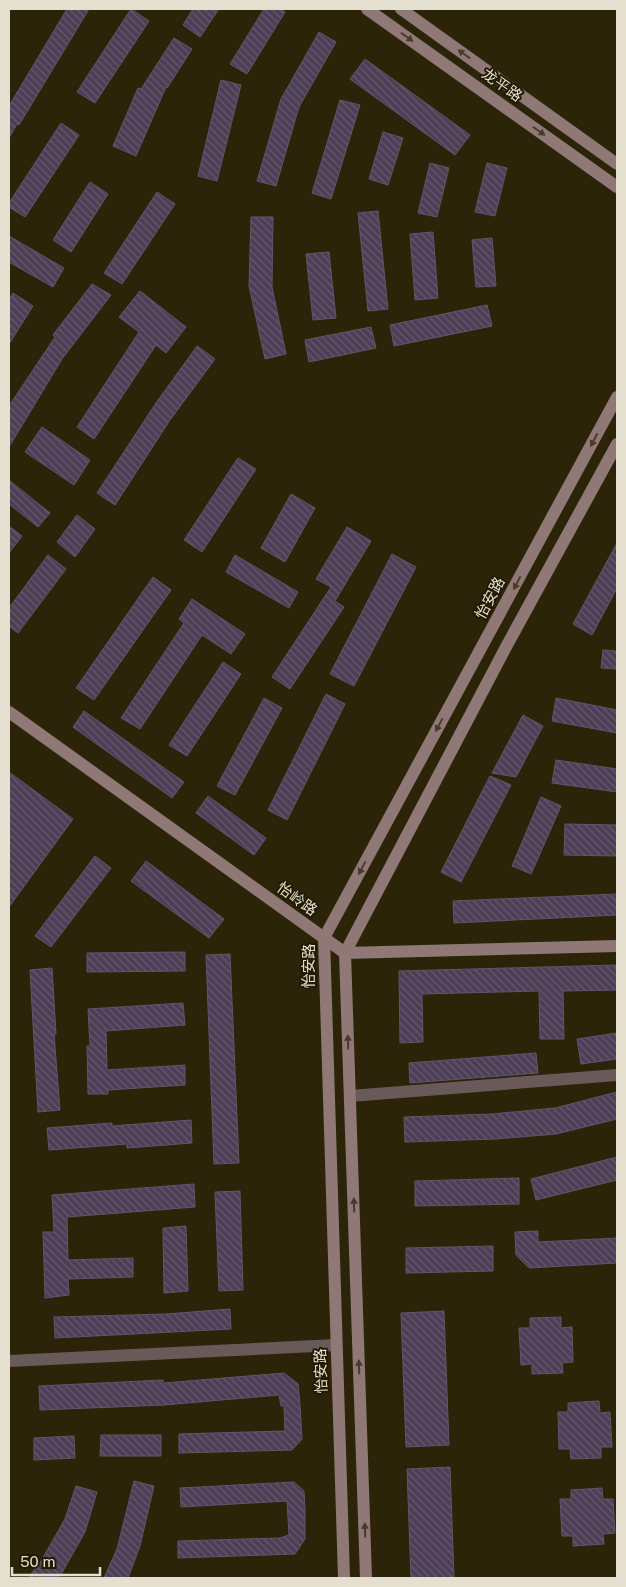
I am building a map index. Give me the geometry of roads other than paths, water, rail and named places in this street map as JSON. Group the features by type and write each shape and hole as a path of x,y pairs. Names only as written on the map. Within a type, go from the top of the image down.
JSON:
{"street":[{"name":"龙平路","path":"367,9 617,187"},
{"name":"龙平路","path":"401,9 617,164"},
{"name":"怡安路","path":"344,1578 324,938 617,397"},
{"path":"366,1578 345,953 502,656 617,444"},
{"name":"怡岭路","path":"9,712 345,953"},
{"path":"345,953 617,946"},
{"path":"350,1096 617,1075"},
{"path":"9,1361 336,1345"}]}
